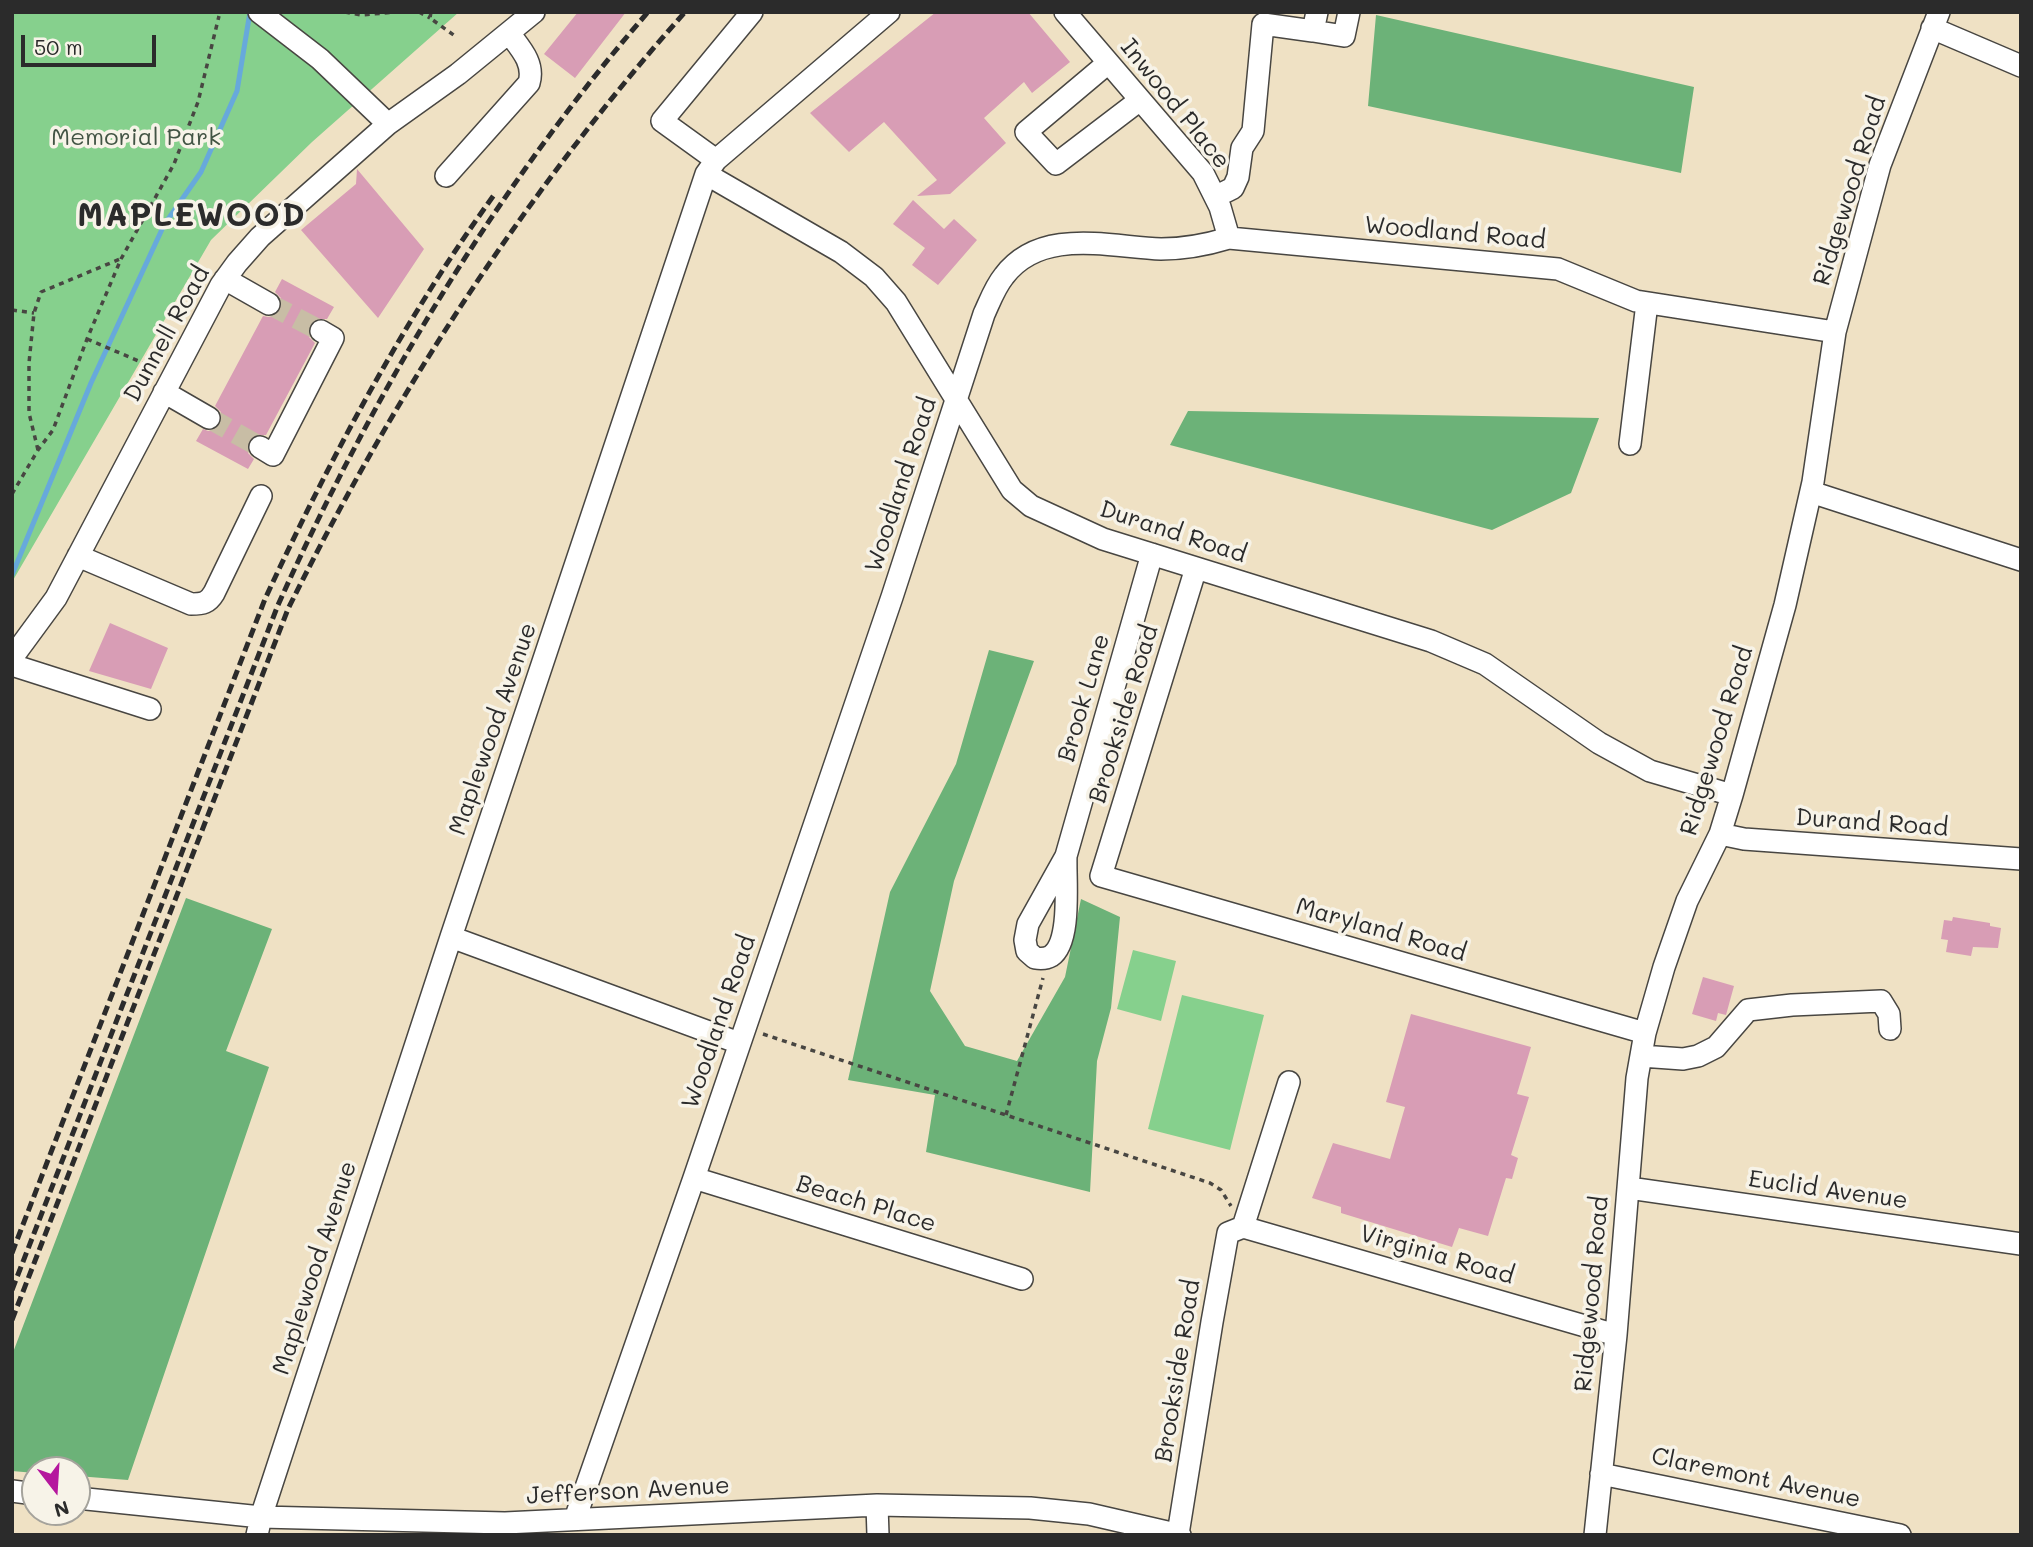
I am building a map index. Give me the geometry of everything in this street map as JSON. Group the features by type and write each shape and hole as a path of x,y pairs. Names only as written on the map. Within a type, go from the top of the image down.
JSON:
{"street":[{"name":"Dunnell Road","path":"12,658 56,598 225,279 260,237 388,124 458,74 534,12"},
{"name":"Durand Road","path":"752,12 662,121 711,167 874,276 896,302 1012,490 1031,506 1103,539 1432,640 1485,664 1599,743 1650,771 1732,795"},
{"name":"Inwood Place","path":"1065,12 1203,173 1215,197 1229,239"},
{"path":"1215,197 1233,188 1238,177 1242,148 1253,131 1263,24 1315,22 1344,36 1349,12"},
{"path":"262,15 320,59 388,124"},
{"path":"711,167 877,16"},
{"path":"1936,20 2021,66"},
{"name":"Ridgewood Road","path":"1594,1535 1616,1335 1637,1078 1645,1034 1687,901 1720,835 1732,795 1785,605 1811,492 1835,332 1880,165 1936,20"},
{"path":"446,176 529,83 529,64 509,33"},
{"path":"1108,63 1026,132 1056,164 1140,100"},
{"name":"Maplewood Avenue","path":"259,1526 451,937 711,167"},
{"name":"Woodland Road","path":"575,1520 892,597 984,314 993,292 1013,265 1045,248 1077,243 1181,249 1229,239 1558,269 1636,301 1835,332"},
{"path":"225,279 269,304"},
{"path":"1630,444 1647,303"},
{"path":"260,447 273,455 333,338 321,331"},
{"path":"164,392 209,418"},
{"path":"1811,492 2021,560"},
{"path":"78,556 191,604 203,604 210,600 214,593 261,496"},
{"name":"Brook Lane","path":"1066,856 1065,929 1058,951 1048,959 1035,958 1027,951 1025,940 1028,925 1066,856 1152,554"},
{"name":"Brookside Road","path":"1101,876 1196,568"},
{"path":"12,665 150,709"},
{"name":"Durand Road","path":"1720,835 2021,859"},
{"name":"Maryland Road","path":"1101,876 1645,1034"},
{"path":"451,937 739,1043"},
{"path":"1641,1056 1683,1059 1698,1056 1716,1047 1748,1010 1792,1005 1881,1001 1889,1013 1890,1029"},
{"path":"1243,1227 1289,1082"},
{"name":"Beach Place","path":"694,1178 1022,1279"},
{"name":"Euclid Avenue","path":"1629,1188 2021,1244"},
{"name":"Brookside Road","path":"1179,1534 1228,1233 1243,1227"},
{"name":"Virginia Road","path":"1243,1227 1616,1335"},
{"name":"Claremont Avenue","path":"1601,1474 1900,1535"},
{"name":"Jefferson Avenue","path":"91,1500 259,1526 575,1520 624,1526 877,1505 1030,1508 1089,1514 1179,1534"},
{"path":"877,1505 878,1535"}],"path":[{"path":"345,12 361,15 396,12"},
{"path":"419,12 431,15 455,36"},
{"path":"12,494 53,430 121,259 174,164 198,102 219,16"},
{"path":"38,450 29,414 29,363 34,313 41,292 121,259"},
{"path":"12,310 34,313"},
{"path":"87,339 146,363"},
{"path":"1006,1115 1048,959"},
{"path":"758,1032 1210,1183 1221,1190 1243,1227"}],"green space":[{"name":"Memorial Park","path":"12,12 459,12 312,142 211,240 12,582"},
{"path":"1376,15 1694,87 1681,173 1368,106"},
{"path":"1188,411 1599,418 1571,493 1492,530 1170,445"},
{"path":"989,650 1034,661 954,881 930,991 965,1046 1017,1061 1065,977 1081,899 1120,917 1111,1008 1097,1061 1090,1192 926,1152 935,1095 848,1080 890,892 956,764"},
{"path":"186,898 272,929 226,1051 269,1067 128,1480 91,1477 91,1456 21,1456 21,1472 12,1471 12,1355"},
{"path":"1133,950 1176,961 1161,1021 1117,1009"},
{"path":"1182,995 1264,1015 1230,1150 1148,1129"}],"building":[{"path":"578,12 626,12 575,78 544,54"},
{"path":"936,12 1028,12 1070,62 1032,93 1024,82 984,118 1006,143 950,194 917,196 937,180 884,122 849,152 810,113"},
{"path":"357,169 424,249 378,318 301,230 356,184"},
{"path":"913,200 944,229 954,219 977,240 938,285 912,265 925,248 893,224"},
{"path":"282,279 334,307 327,319 315,319 309,325 309,337 315,343 266,435 254,435 249,441 248,453 254,459 248,469 196,441 203,429 215,430 221,424 221,412 215,406 263,316 275,316 281,310 281,298 275,292"},
{"path":"110,623 168,648 151,689 89,671"},
{"path":"1953,917 1990,923 1990,926 2001,928 1998,948 1973,947 1971,956 1946,952 1948,940 1941,939 1944,920 1952,921"},
{"path":"1703,977 1734,986 1726,1015 1718,1013 1716,1021 1692,1014"},
{"path":"1411,1014 1531,1047 1517,1094 1529,1097 1511,1155 1518,1158 1512,1179 1506,1178 1488,1236 1459,1228 1452,1247 1341,1213 1341,1207 1312,1198 1333,1143 1390,1159 1405,1107 1386,1102"}],"waterway":[{"path":"12,575 91,383 164,225 201,172 237,91 250,12"}],"tunnel":[{"path":"269,304 321,331"},
{"path":"209,418 260,447"}],"railway":[{"path":"12,1290 278,605 315,526 397,370 489,221 539,149 648,12"},
{"path":"12,1320 288,609 329,529 418,373 517,223 627,80 685,12"},
{"path":"12,1253 265,599 315,495 370,392 429,292 494,195"}],"district":[{"name":"MAPLEWOOD","path":"192,216"}]}
